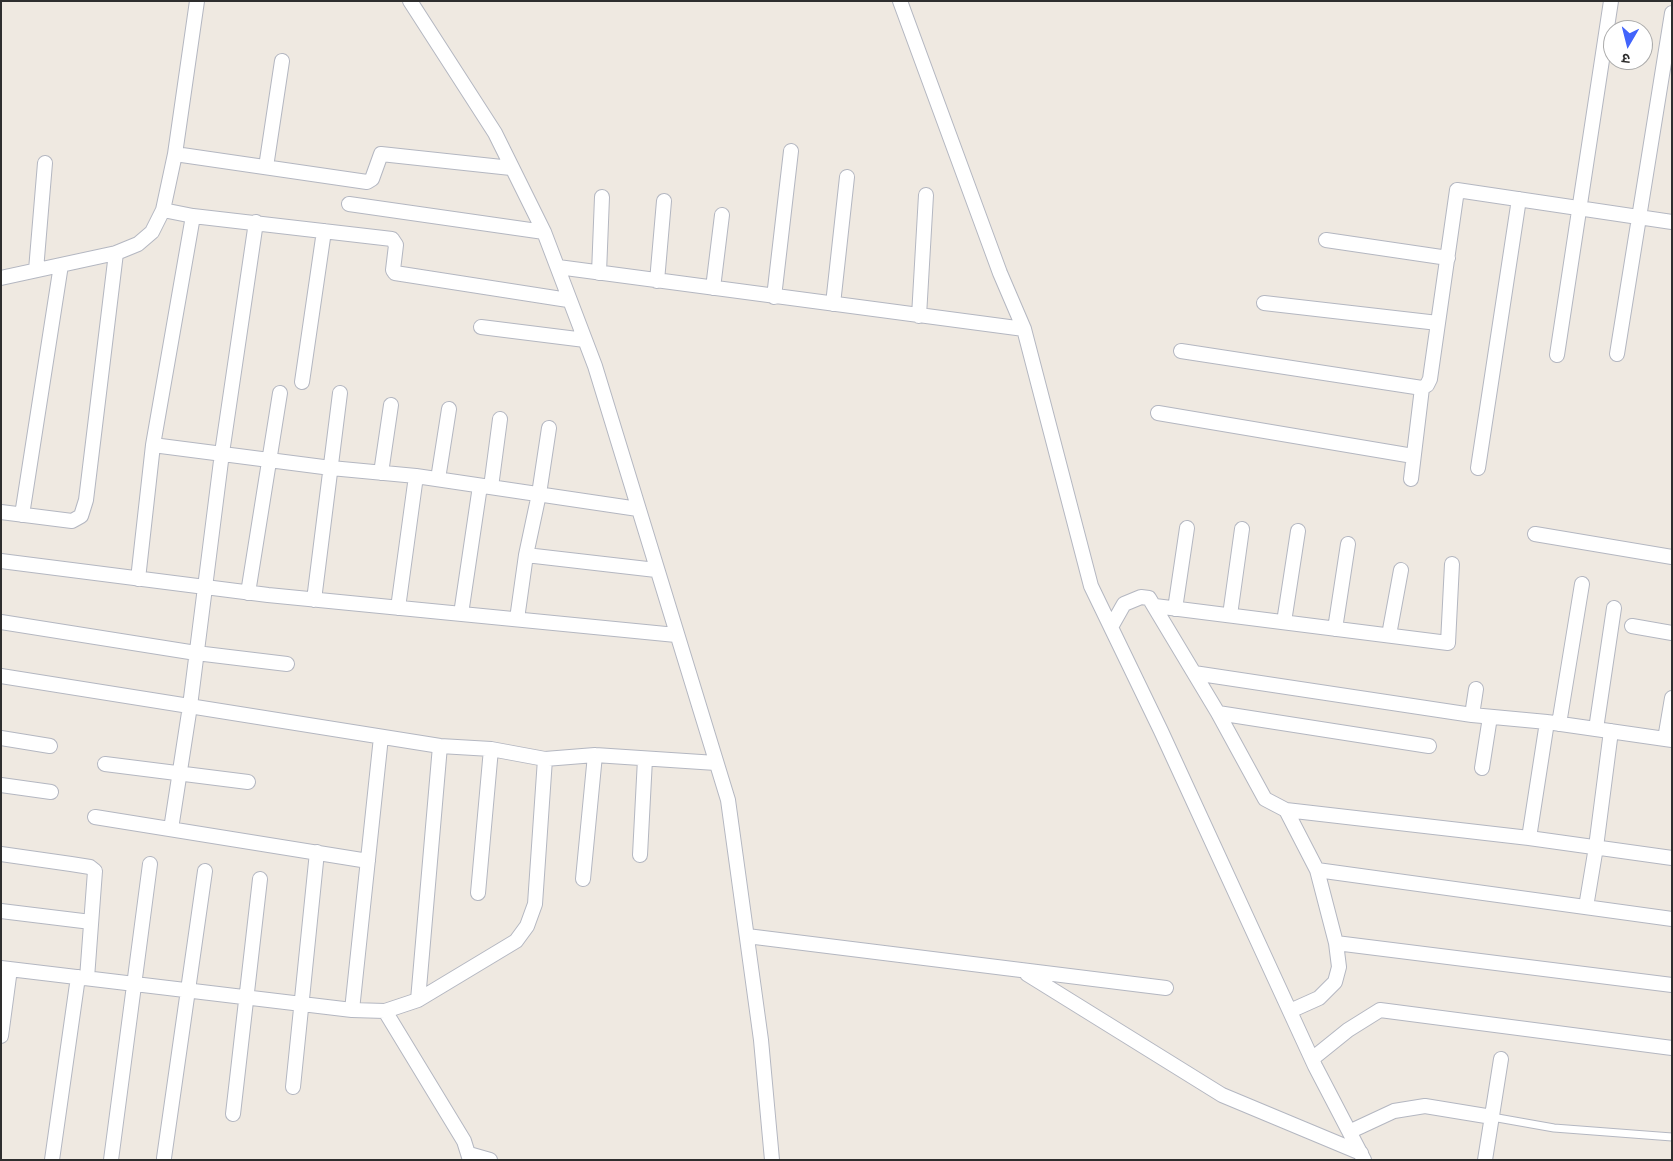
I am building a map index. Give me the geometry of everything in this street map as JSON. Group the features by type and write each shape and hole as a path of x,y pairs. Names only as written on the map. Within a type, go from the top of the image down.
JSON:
{"street":[{"path":"1,278 116,253 138,244 152,232 163,210 175,154 197,1"},
{"path":"410,1 495,133 544,232 558,267 568,300 585,340 638,509 728,800 761,1040 772,1160"},
{"path":"900,1 1000,273 1024,330 1091,586 1312,1059 1351,1131 1362,1156"},
{"path":"1557,355 1611,1"},
{"path":"1617,354 1672,14"},
{"path":"266,166 282,61"},
{"path":"774,296 791,152"},
{"path":"175,154 367,182 372,179 381,154 511,168"},
{"path":"36,270 45,163"},
{"path":"833,304 847,177"},
{"path":"1182,351 1422,388 1427,385 1430,379 1457,190 1672,222"},
{"path":"919,316 926,195"},
{"path":"599,273 602,197"},
{"path":"1478,468 1518,199"},
{"path":"657,281 664,201"},
{"path":"349,204 544,232"},
{"path":"163,210 193,216 392,238 396,245 393,270 395,274 568,300"},
{"path":"714,288 722,215"},
{"path":"138,579 153,444 193,216"},
{"path":"171,829 190,706 222,453 256,222"},
{"path":"302,382 324,231"},
{"path":"1326,240 1448,258"},
{"path":"1,512 72,521 81,516 86,500 116,253"},
{"path":"22,515 61,265"},
{"path":"558,267 1024,330"},
{"path":"1264,303 1438,323"},
{"path":"481,327 585,340"},
{"path":"1411,480 1422,388"},
{"path":"248,593 280,393"},
{"path":"314,600 340,393"},
{"path":"381,473 391,405"},
{"path":"438,479 449,409"},
{"path":"1158,413 1413,456"},
{"path":"461,614 500,419"},
{"path":"517,619 526,555 539,494 549,428"},
{"path":"153,444 331,468 416,476 638,509"},
{"path":"398,608 416,476"},
{"path":"1174,609 1187,528"},
{"path":"1230,615 1242,529"},
{"path":"1284,622 1298,531"},
{"path":"1535,534 1672,557"},
{"path":"1335,629 1348,544"},
{"path":"526,555 656,570"},
{"path":"1,562 248,593 676,635"},
{"path":"1155,606 1448,643 1452,564"},
{"path":"1390,635 1400,570"},
{"path":"1529,838 1582,584"},
{"path":"1111,627 1124,604 1141,597 1149,598 1218,713 1265,799 1286,810 1529,838 1672,858"},
{"path":"1596,729 1614,608"},
{"path":"1,622 196,653 287,664"},
{"path":"1632,626 1672,633"},
{"path":"1194,673 1472,715 1553,723 1668,739 1672,698"},
{"path":"1,676 381,737 440,746 491,749 545,759 595,756 716,763"},
{"path":"1472,715 1476,689"},
{"path":"1218,713 1429,746"},
{"path":"1482,768 1490,717"},
{"path":"1586,907 1611,731"},
{"path":"352,1010 381,737"},
{"path":"1,738 50,746"},
{"path":"418,1000 440,746"},
{"path":"478,893 491,749"},
{"path":"583,879 595,756"},
{"path":"640,855 646,758"},
{"path":"1,1036 6,968 352,1010 385,1011 418,1000 516,941 527,926 534,904 545,759"},
{"path":"105,764 248,782"},
{"path":"1,785 51,792"},
{"path":"1286,810 1317,870 1336,943 1339,967 1336,982 1318,998 1290,1011"},
{"path":"95,817 368,860"},
{"path":"292,1087 317,852"},
{"path":"1,854 90,867 94,871 91,922 52,1160"},
{"path":"111,1160 150,864"},
{"path":"1317,870 1672,920"},
{"path":"164,1158 205,871"},
{"path":"233,1114 260,879"},
{"path":"1,910 91,922"},
{"path":"746,936 1166,988"},
{"path":"1336,943 1672,985"},
{"path":"1022,971 1222,1095 1362,1156"},
{"path":"1312,1059 1348,1030 1380,1010 1672,1048"},
{"path":"385,1011 464,1141 469,1157 490,1160"},
{"path":"1485,1160 1501,1059"},
{"path":"1351,1131 1394,1111 1425,1106 1492,1117"}],"lane":[{"path":"1492,1117 1554,1128 1672,1136"}]}
